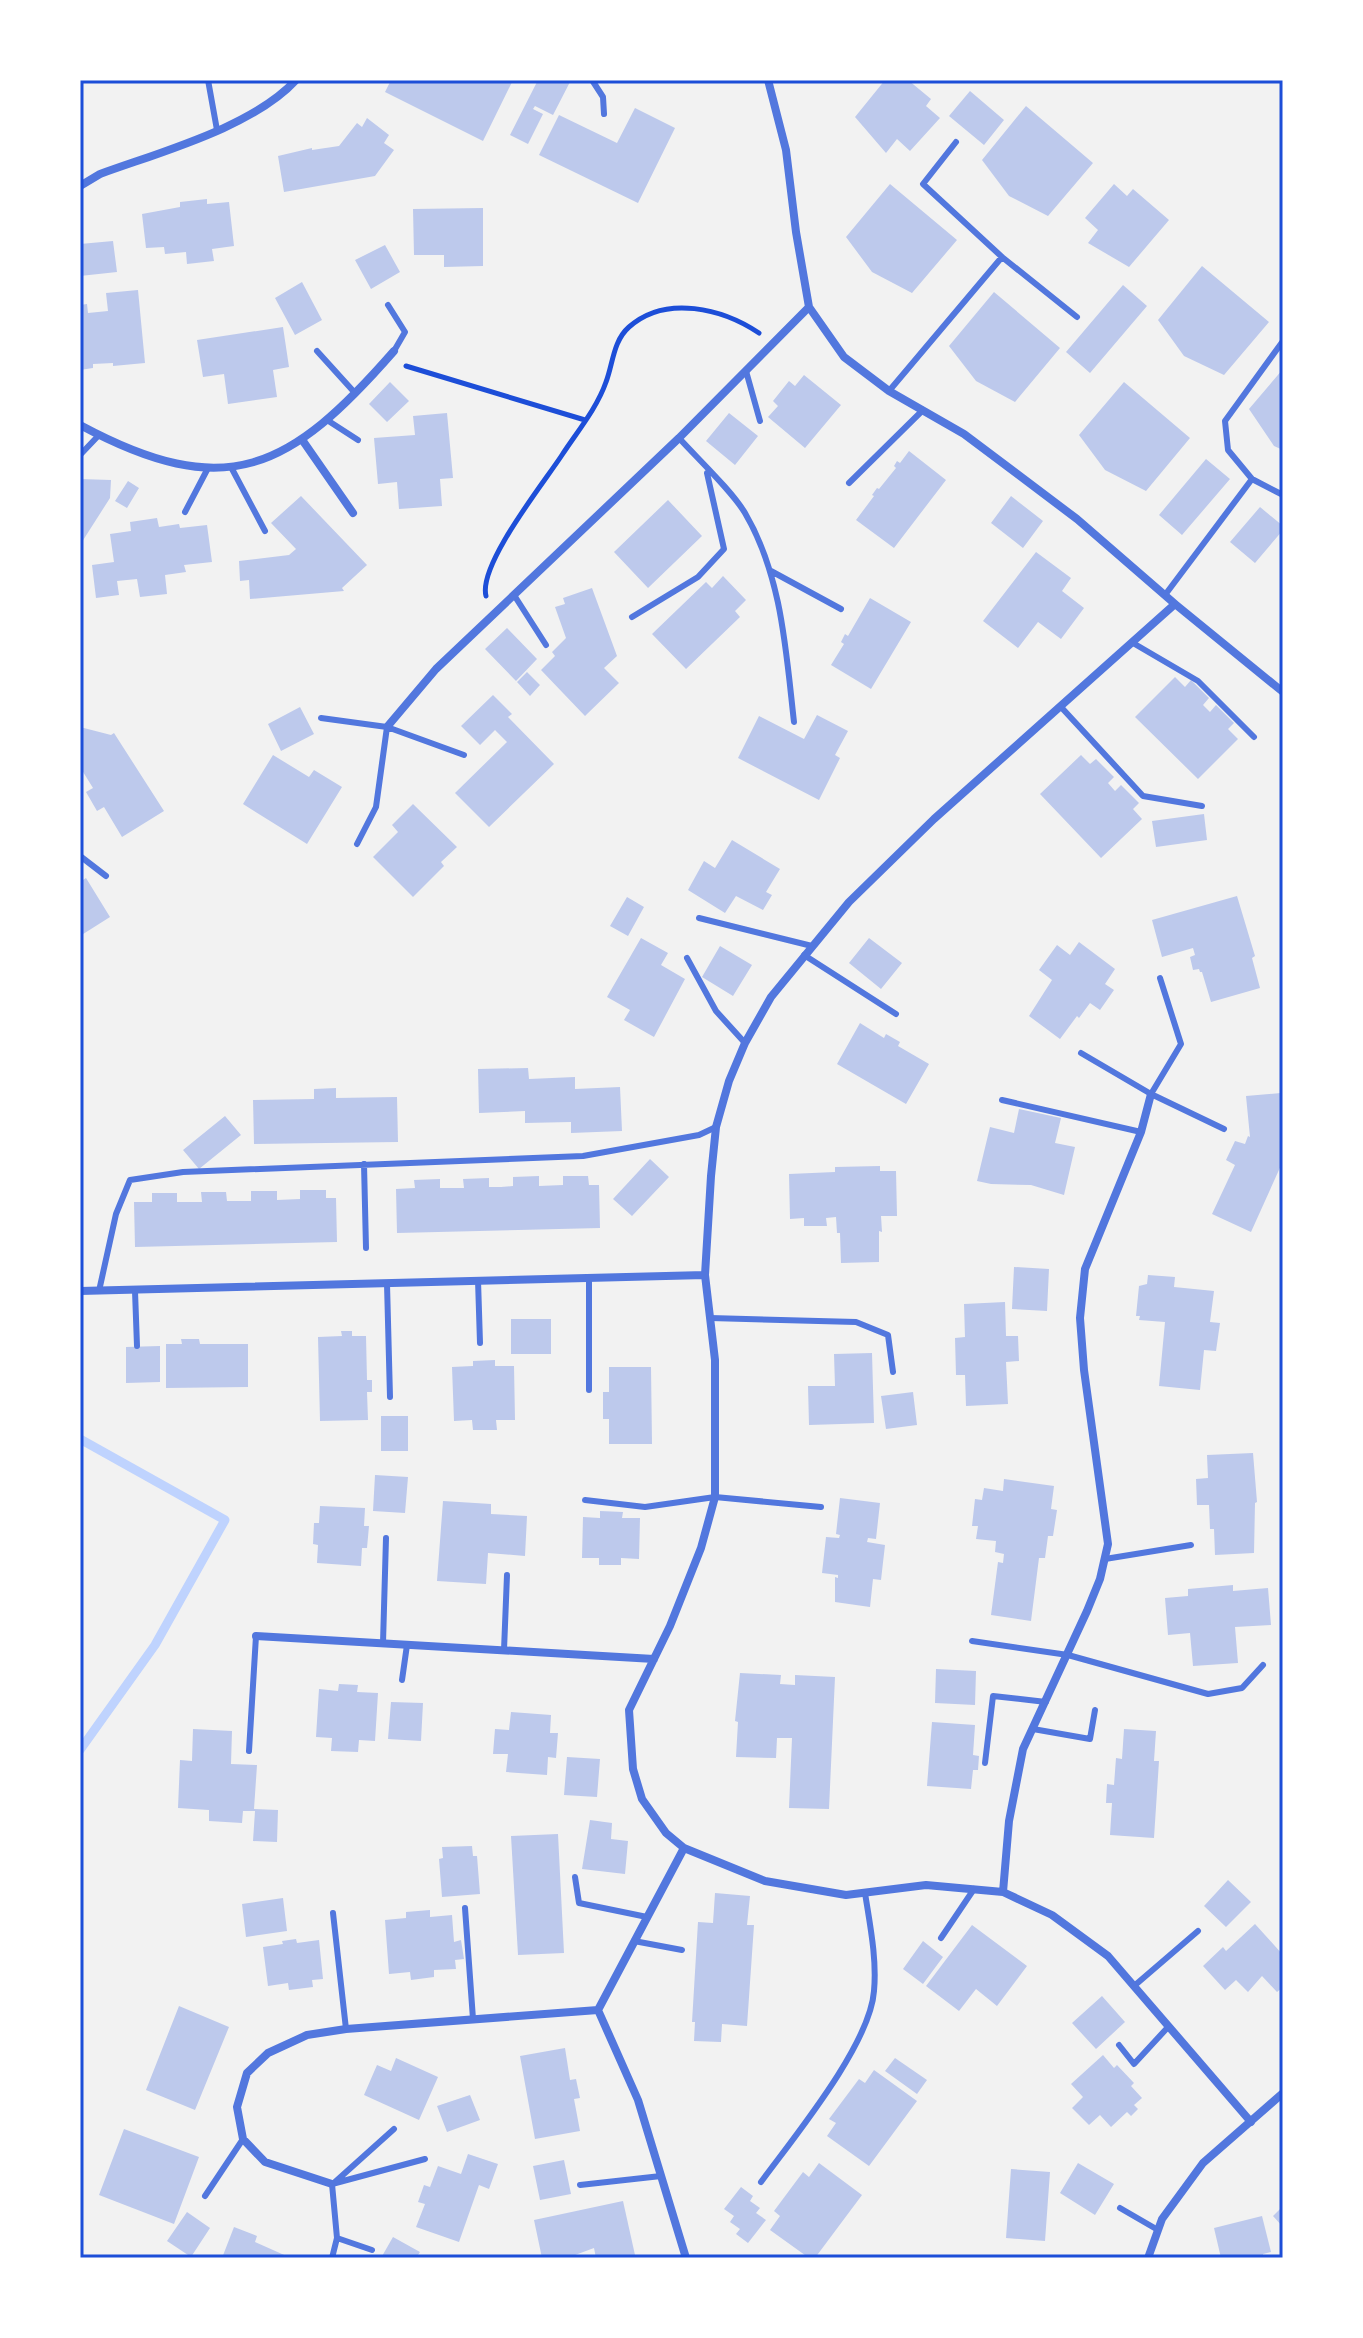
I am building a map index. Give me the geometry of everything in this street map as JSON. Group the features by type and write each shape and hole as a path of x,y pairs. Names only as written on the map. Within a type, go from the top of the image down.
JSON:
{"street":[{"path":"80,186 100,174 238,123 286,91 296,80"},
{"path":"768,80 786,150 809,307 844,357 889,391 964,434 1077,519 1283,692"},
{"path":"387,727 436,669 679,438 809,307"},
{"path":"80,425 116,445 181,466 207,470 231,467 272,457 303,441 355,393 394,351"},
{"path":"303,441 353,513"},
{"path":"1175,604 934,819 849,902 771,997 745,1043 729,1081 716,1127 705,1275 715,1360 715,1497 701,1548 670,1626 629,1710 633,1769 642,1799 666,1833 684,1848 765,1881 846,1895 926,1885 1003,1892 1052,1915 1108,1956 1251,2122"},
{"path":"1003,1892 1009,1821 1023,1749 1100,1579 1108,1544 1084,1370 1080,1318 1085,1269 1141,1132 1151,1094"},
{"path":"80,1291 705,1275"},
{"path":"256,1636 654,1659"},
{"path":"598,2010 684,1848"},
{"path":"332,2184 265,2162 243,2139 237,2107 247,2073 268,2053 307,2035 346,2029 598,2010"},
{"path":"598,2010 638,2100 686,2258"},
{"path":"1148,2258 1162,2219 1203,2163 1283,2093"}],"lane":[{"path":"208,80 217,130"},
{"path":"592,80 603,97 604,114"},
{"path":"956,142 923,184 1002,257 1077,317"},
{"path":"889,391 1002,257"},
{"path":"388,305 405,332 394,351"},
{"path":"1283,341 1225,421 1228,450 1252,479 1283,495"},
{"path":"317,351 355,393"},
{"path":"746,371 760,421"},
{"path":"849,483 923,410"},
{"path":"327,420 358,440"},
{"path":"80,455 99,435"},
{"path":"679,438 744,511 771,571 794,722"},
{"path":"231,467 265,531"},
{"path":"632,617 648,604 698,577 724,549 707,469"},
{"path":"185,512 207,470"},
{"path":"1165,595 1252,479"},
{"path":"771,571 841,609"},
{"path":"514,595 546,645"},
{"path":"1133,643 1198,681 1254,737"},
{"path":"1061,707 1143,796 1202,806"},
{"path":"321,718 387,727 464,755"},
{"path":"357,844 376,807 387,727"},
{"path":"80,856 106,876"},
{"path":"699,918 812,946"},
{"path":"804,955 896,1014"},
{"path":"687,958 716,1011 745,1043"},
{"path":"1151,1094 1181,1044 1160,978"},
{"path":"1081,1053 1151,1094 1224,1129"},
{"path":"1002,1100 1141,1132"},
{"path":"99,1291 116,1214 130,1180 183,1172 583,1156 699,1135 716,1127"},
{"path":"364,1164 366,1248"},
{"path":"589,1279 589,1390"},
{"path":"478,1280 480,1343"},
{"path":"387,1284 390,1397"},
{"path":"135,1291 137,1346"},
{"path":"710,1318 856,1322 888,1335 893,1372"},
{"path":"585,1500 645,1507 715,1497 821,1507"},
{"path":"383,1643 386,1538"},
{"path":"1105,1559 1191,1545"},
{"path":"504,1650 507,1575"},
{"path":"249,1751 256,1636"},
{"path":"972,1641 1068,1655 1208,1694 1242,1688 1263,1665"},
{"path":"402,1680 407,1645"},
{"path":"985,1763 993,1696 1046,1702"},
{"path":"1033,1729 1090,1739 1095,1710"},
{"path":"575,1877 579,1903 647,1917"},
{"path":"941,1938 974,1889"},
{"path":"761,2182 857,2045 874,1994 873,1944 865,1893"},
{"path":"465,1908 473,2019"},
{"path":"333,1913 346,2029"},
{"path":"1134,1986 1198,1931"},
{"path":"634,1941 682,1950"},
{"path":"1119,2045 1134,2064 1169,2026"},
{"path":"332,2184 394,2129"},
{"path":"205,2196 243,2139"},
{"path":"332,2184 425,2159"},
{"path":"580,2185 661,2176"},
{"path":"332,2184 337,2238 332,2258"},
{"path":"1120,2208 1158,2230"},
{"path":"337,2238 372,2250"}],"path":[{"path":"491,617 484,588 493,558 585,420 606,384 614,350 628,327 653,313 683,308 711,310 736,318 774,343"},
{"path":"386,360 585,420"}],"building":[{"path":"391,80 513,80 483,141 385,92"},
{"path":"538,80 571,80 553,115 535,106 533,109 543,114 528,144 510,135"},
{"path":"885,80 908,80 931,99 926,106 940,118 910,151 897,139 886,153 855,117"},
{"path":"970,91 1004,120 984,145 949,116"},
{"path":"1026,106 1093,163 1048,216 1009,196 982,160"},
{"path":"635,108 675,128 638,203 539,155 559,115 617,143"},
{"path":"367,118 389,135 384,143 394,150 375,176 284,192 278,156 339,146 357,123 362,127"},
{"path":"890,184 957,240 912,293 872,272 846,237"},
{"path":"1114,184 1127,196 1133,189 1169,220 1129,267 1088,243 1098,230 1085,218"},
{"path":"207,199 207,204 229,202 234,246 212,249 214,261 187,264 186,252 165,254 164,247 146,248 142,214 180,207 180,202"},
{"path":"483,208 483,266 444,267 444,255 414,255 413,209"},
{"path":"113,241 117,272 80,276 80,244"},
{"path":"385,245 400,272 371,289 355,260"},
{"path":"1202,266 1269,322 1224,375 1184,356 1158,320"},
{"path":"302,282 322,320 295,335 275,298"},
{"path":"1123,285 1147,306 1090,373 1066,352"},
{"path":"138,290 145,363 93,364 93,368 80,370 80,305 87,304 88,313 108,311 106,293"},
{"path":"994,292 1060,348 1015,402 976,381 949,346"},
{"path":"283,327 289,367 273,370 277,397 228,404 224,374 203,377 197,340"},
{"path":"1283,369 1283,450 1274,446 1249,409"},
{"path":"804,375 841,405 805,448 768,417 778,406 773,401 789,381 795,386"},
{"path":"390,382 409,401 387,422 369,404"},
{"path":"1124,382 1190,438 1146,491 1105,470 1079,435"},
{"path":"447,413 453,478 440,479 442,506 399,509 397,482 378,484 374,438 415,435 413,416"},
{"path":"729,413 758,436 735,465 706,441"},
{"path":"909,451 946,480 894,548 856,520 877,488 896,468 897,461 900,463"},
{"path":"1206,459 1230,479 1182,535 1159,515"},
{"path":"80,479 111,480 110,498 80,545"},
{"path":"128,481 139,488 127,508 115,501"},
{"path":"301,496 367,565 342,588 344,591 250,599 249,580 240,581 239,561 289,555 296,549 271,523"},
{"path":"1011,496 1043,521 1023,548 991,523"},
{"path":"668,500 702,536 648,588 614,552"},
{"path":"1260,507 1283,526 1283,530 1255,563 1230,542"},
{"path":"157,518 159,527 207,525 212,562 184,565 186,572 165,575 167,594 140,597 137,579 117,581 119,595 96,598 92,565 114,562 110,534 131,531 130,522"},
{"path":"1036,552 1071,578 1062,591 1084,608 1061,639 1038,622 1018,648 983,621"},
{"path":"723,576 746,600 735,611 740,617 686,669 652,634 706,582 712,588"},
{"path":"592,588 617,656 604,668 619,683 585,716 541,670 555,656 552,652 566,638 555,607 565,604 563,598"},
{"path":"870,598 911,622 871,689 831,665 844,644 841,642 845,634 848,636"},
{"path":"507,628 537,659 516,681 485,649"},
{"path":"527,672 540,685 530,696 517,682"},
{"path":"1175,677 1185,687 1191,680 1209,698 1203,705 1210,712 1216,705 1234,723 1228,729 1238,739 1198,779 1135,717"},
{"path":"493,695 512,714 508,717 554,764 489,827 455,793 507,742 495,730 480,745 461,726"},
{"path":"300,707 314,734 281,751 268,724"},
{"path":"817,715 848,731 835,755 840,758 819,800 738,758 759,716 804,739"},
{"path":"80,727 111,735 114,733 164,811 122,837 104,807 97,811 86,792 93,788 80,767"},
{"path":"273,755 309,777 314,770 342,787 307,844 243,804"},
{"path":"1081,755 1090,764 1096,759 1114,777 1108,783 1115,791 1121,785 1139,803 1133,809 1142,819 1101,858 1040,794"},
{"path":"413,804 457,847 441,862 444,866 413,897 373,857 398,832 392,825"},
{"path":"1204,814 1207,840 1156,847 1152,821"},
{"path":"732,840 780,869 766,892 772,895 763,910 736,896 725,913 688,890 704,861 715,868"},
{"path":"86,878 110,917 80,936 80,882"},
{"path":"1237,896 1255,956 1252,958 1260,988 1211,1002 1202,972 1193,970 1190,957 1195,955 1193,948 1162,957 1152,920"},
{"path":"627,897 644,907 628,936 610,926"},
{"path":"641,938 668,953 661,965 685,979 654,1037 624,1020 630,1010 607,997"},
{"path":"869,938 902,963 881,989 849,963"},
{"path":"1079,942 1115,969 1105,984 1114,990 1100,1010 1090,1003 1060,1039 1029,1016 1052,980 1039,970 1057,945 1070,955"},
{"path":"720,946 752,965 733,996 702,977"},
{"path":"860,1023 884,1038 886,1034 900,1042 898,1046 929,1064 906,1104 837,1064"},
{"path":"528,1068 529,1079 575,1077 575,1089 620,1087 622,1131 571,1133 571,1122 525,1123 525,1111 479,1113 478,1069"},
{"path":"336,1088 336,1098 397,1097 398,1142 254,1144 253,1100 314,1099 314,1089"},
{"path":"1281,1093 1283,1161 1251,1232 1212,1214 1235,1165 1226,1160 1235,1141 1245,1144 1250,1137 1246,1096"},
{"path":"1019,1109 1061,1118 1055,1143 1075,1147 1064,1195 1031,1185 977,1181 990,1127 1014,1133"},
{"path":"225,1116 241,1135 199,1169 183,1150"},
{"path":"650,1159 669,1177 632,1216 613,1199"},
{"path":"880,1166 880,1171 896,1171 897,1216 881,1216 879,1262 841,1263 836,1217 826,1218 827,1226 804,1226 804,1218 790,1219 789,1174 835,1172 835,1167"},
{"path":"539,1176 539,1186 563,1185 563,1176 588,1176 589,1185 599,1185 600,1228 397,1233 396,1189 415,1188 414,1180 440,1179 440,1188 464,1188 463,1179 489,1178 489,1187 501,1187 513,1186 513,1177"},
{"path":"300,1190 326,1190 326,1198 336,1198 337,1242 135,1247 134,1202 152,1202 152,1193 177,1193 177,1202 202,1202 201,1192 226,1192 227,1201 251,1201 251,1191 277,1191 277,1200 300,1199"},
{"path":"1014,1267 1049,1269 1047,1311 1012,1309"},
{"path":"1148,1275 1175,1277 1174,1287 1214,1291 1210,1322 1220,1323 1216,1351 1204,1350 1200,1390 1159,1386 1165,1322 1139,1320 1140,1316 1136,1316 1139,1286 1147,1284"},
{"path":"1005,1302 1006,1336 1018,1336 1019,1361 1006,1362 1008,1404 966,1406 965,1375 956,1375 955,1338 965,1337 964,1304"},
{"path":"511,1319 551,1319 551,1354 511,1354"},
{"path":"341,1331 352,1331 352,1336 366,1336 367,1380 372,1380 372,1392 367,1392 368,1420 320,1421 318,1337 342,1336"},
{"path":"181,1339 199,1339 200,1344 248,1344 248,1387 166,1388 166,1344 182,1344"},
{"path":"160,1346 160,1382 126,1383 126,1347"},
{"path":"872,1353 874,1423 809,1425 808,1386 835,1386 834,1354"},
{"path":"495,1360 495,1366 514,1366 515,1420 496,1420 497,1430 473,1430 472,1420 454,1421 452,1367 473,1366 473,1361"},
{"path":"609,1367 651,1367 652,1444 609,1444 609,1419 603,1419 603,1392 609,1392"},
{"path":"913,1392 917,1425 886,1429 881,1396"},
{"path":"381,1416 408,1416 408,1451 381,1451"},
{"path":"1253,1453 1257,1502 1254,1553 1215,1555 1209,1505 1197,1505 1196,1479 1208,1478 1207,1455"},
{"path":"375,1475 408,1477 405,1513 373,1511"},
{"path":"1004,1479 1054,1486 1051,1509 1057,1510 1053,1536 1048,1536 1045,1558 1039,1558 1031,1621 991,1615 998,1562 1003,1563 1004,1554 995,1552 996,1541 976,1539 978,1526 972,1526 975,1499 982,1500 984,1488 1003,1491"},
{"path":"840,1498 880,1503 876,1539 868,1538 867,1542 885,1545 881,1580 873,1579 870,1607 835,1602 835,1577 838,1578 838,1575 822,1573 826,1537 839,1538 840,1535 836,1534"},
{"path":"443,1501 491,1504 491,1514 527,1516 525,1556 488,1553 486,1584 437,1581"},
{"path":"320,1506 365,1508 364,1526 369,1526 367,1548 362,1548 361,1566 317,1563 318,1545 313,1544 314,1523 319,1523"},
{"path":"600,1511 623,1512 622,1518 640,1518 639,1559 621,1558 621,1565 599,1565 599,1558 582,1558 583,1517 600,1518"},
{"path":"1233,1585 1233,1591 1268,1588 1271,1625 1235,1627 1238,1663 1193,1666 1190,1633 1168,1635 1165,1598 1188,1596 1188,1589"},
{"path":"936,1669 976,1671 975,1705 935,1703"},
{"path":"740,1673 781,1675 780,1684 795,1685 795,1675 835,1677 829,1809 789,1808 792,1738 777,1738 776,1758 736,1757 738,1722 735,1721"},
{"path":"339,1684 358,1685 357,1692 378,1693 375,1741 359,1740 358,1752 331,1751 332,1738 316,1737 319,1689 338,1691"},
{"path":"391,1702 423,1703 421,1741 388,1739"},
{"path":"511,1712 551,1715 550,1733 558,1733 556,1758 548,1757 547,1775 506,1772 508,1754 493,1754 495,1729 509,1730"},
{"path":"932,1722 975,1725 973,1755 979,1756 978,1770 973,1770 971,1789 927,1786"},
{"path":"193,1729 232,1731 231,1764 257,1765 254,1809 278,1810 277,1842 253,1841 255,1811 243,1811 242,1823 209,1821 209,1810 178,1808 180,1760 192,1761"},
{"path":"1124,1729 1156,1731 1154,1761 1159,1761 1154,1838 1110,1835 1112,1803 1106,1803 1107,1784 1114,1785 1116,1758 1122,1759"},
{"path":"567,1757 600,1759 597,1797 564,1795"},
{"path":"590,1820 612,1823 611,1839 628,1841 625,1874 582,1869"},
{"path":"558,1834 564,1953 518,1955 511,1836"},
{"path":"472,1846 473,1856 477,1856 480,1894 442,1897 439,1859 443,1858 442,1847"},
{"path":"1228,1880 1251,1902 1226,1927 1204,1906"},
{"path":"715,1893 750,1896 747,1925 754,1925 747,2026 722,2024 721,2042 694,2041 695,2022 692,2022 698,1922 713,1923"},
{"path":"283,1898 287,1931 246,1937 242,1904"},
{"path":"430,1910 430,1917 452,1915 454,1942 461,1940 464,1959 455,1960 456,1969 434,1970 434,1977 411,1980 410,1972 389,1974 385,1920 406,1918 406,1912"},
{"path":"1255,1924 1283,1955 1283,1987 1277,1992 1262,1976 1248,1992 1236,1980 1225,1990 1203,1966 1223,1947 1226,1951"},
{"path":"972,1925 1027,1966 997,2006 976,1989 959,2011 926,1986"},
{"path":"296,1939 297,1943 319,1940 323,1979 312,1980 313,1987 289,1990 288,1983 268,1986 263,1947"},
{"path":"923,1941 943,1957 923,1984 903,1969"},
{"path":"1102,1996 1125,2022 1096,2049 1072,2023"},
{"path":"179,2006 229,2027 195,2110 146,2090"},
{"path":"565,2048 570,2080 576,2079 580,2098 574,2099 580,2131 535,2139 520,2056"},
{"path":"1103,2055 1134,2083 1131,2086 1142,2098 1134,2105 1138,2109 1131,2116 1127,2112 1111,2127 1100,2115 1089,2125 1072,2108 1083,2097 1071,2084"},
{"path":"396,2058 438,2077 419,2120 364,2095 377,2065 391,2071"},
{"path":"895,2058 927,2080 917,2094 885,2071"},
{"path":"874,2070 917,2101 869,2166 827,2136 836,2123 829,2119 859,2079 865,2083"},
{"path":"470,2095 480,2120 447,2132 437,2106"},
{"path":"124,2129 199,2157 174,2224 99,2195"},
{"path":"468,2154 498,2164 489,2189 479,2185 459,2242 416,2227 425,2204 418,2202 424,2185 430,2187 438,2166 461,2174"},
{"path":"564,2160 571,2194 540,2200 533,2166"},
{"path":"819,2163 862,2195 815,2258 809,2258 770,2230 780,2216 774,2211 803,2172 809,2177"},
{"path":"1078,2163 1114,2184 1095,2215 1060,2193"},
{"path":"1011,2169 1050,2172 1045,2241 1006,2238"},
{"path":"741,2187 753,2196 750,2201 760,2208 756,2213 766,2220 748,2243 736,2234 740,2229 730,2222 734,2216 724,2209"},
{"path":"623,2201 635,2255 596,2258 594,2248 567,2258 542,2258 534,2220"},
{"path":"1283,2206 1283,2227 1273,2216"},
{"path":"187,2212 210,2228 191,2257 167,2241"},
{"path":"1262,2216 1271,2252 1263,2254 1263,2258 1221,2258 1214,2228"},
{"path":"234,2227 257,2236 255,2242 291,2258 222,2258"},
{"path":"393,2237 420,2252 416,2258 381,2258"}],"waterway":[{"path":"80,1439 225,1520 155,1645 80,1750"}]}
